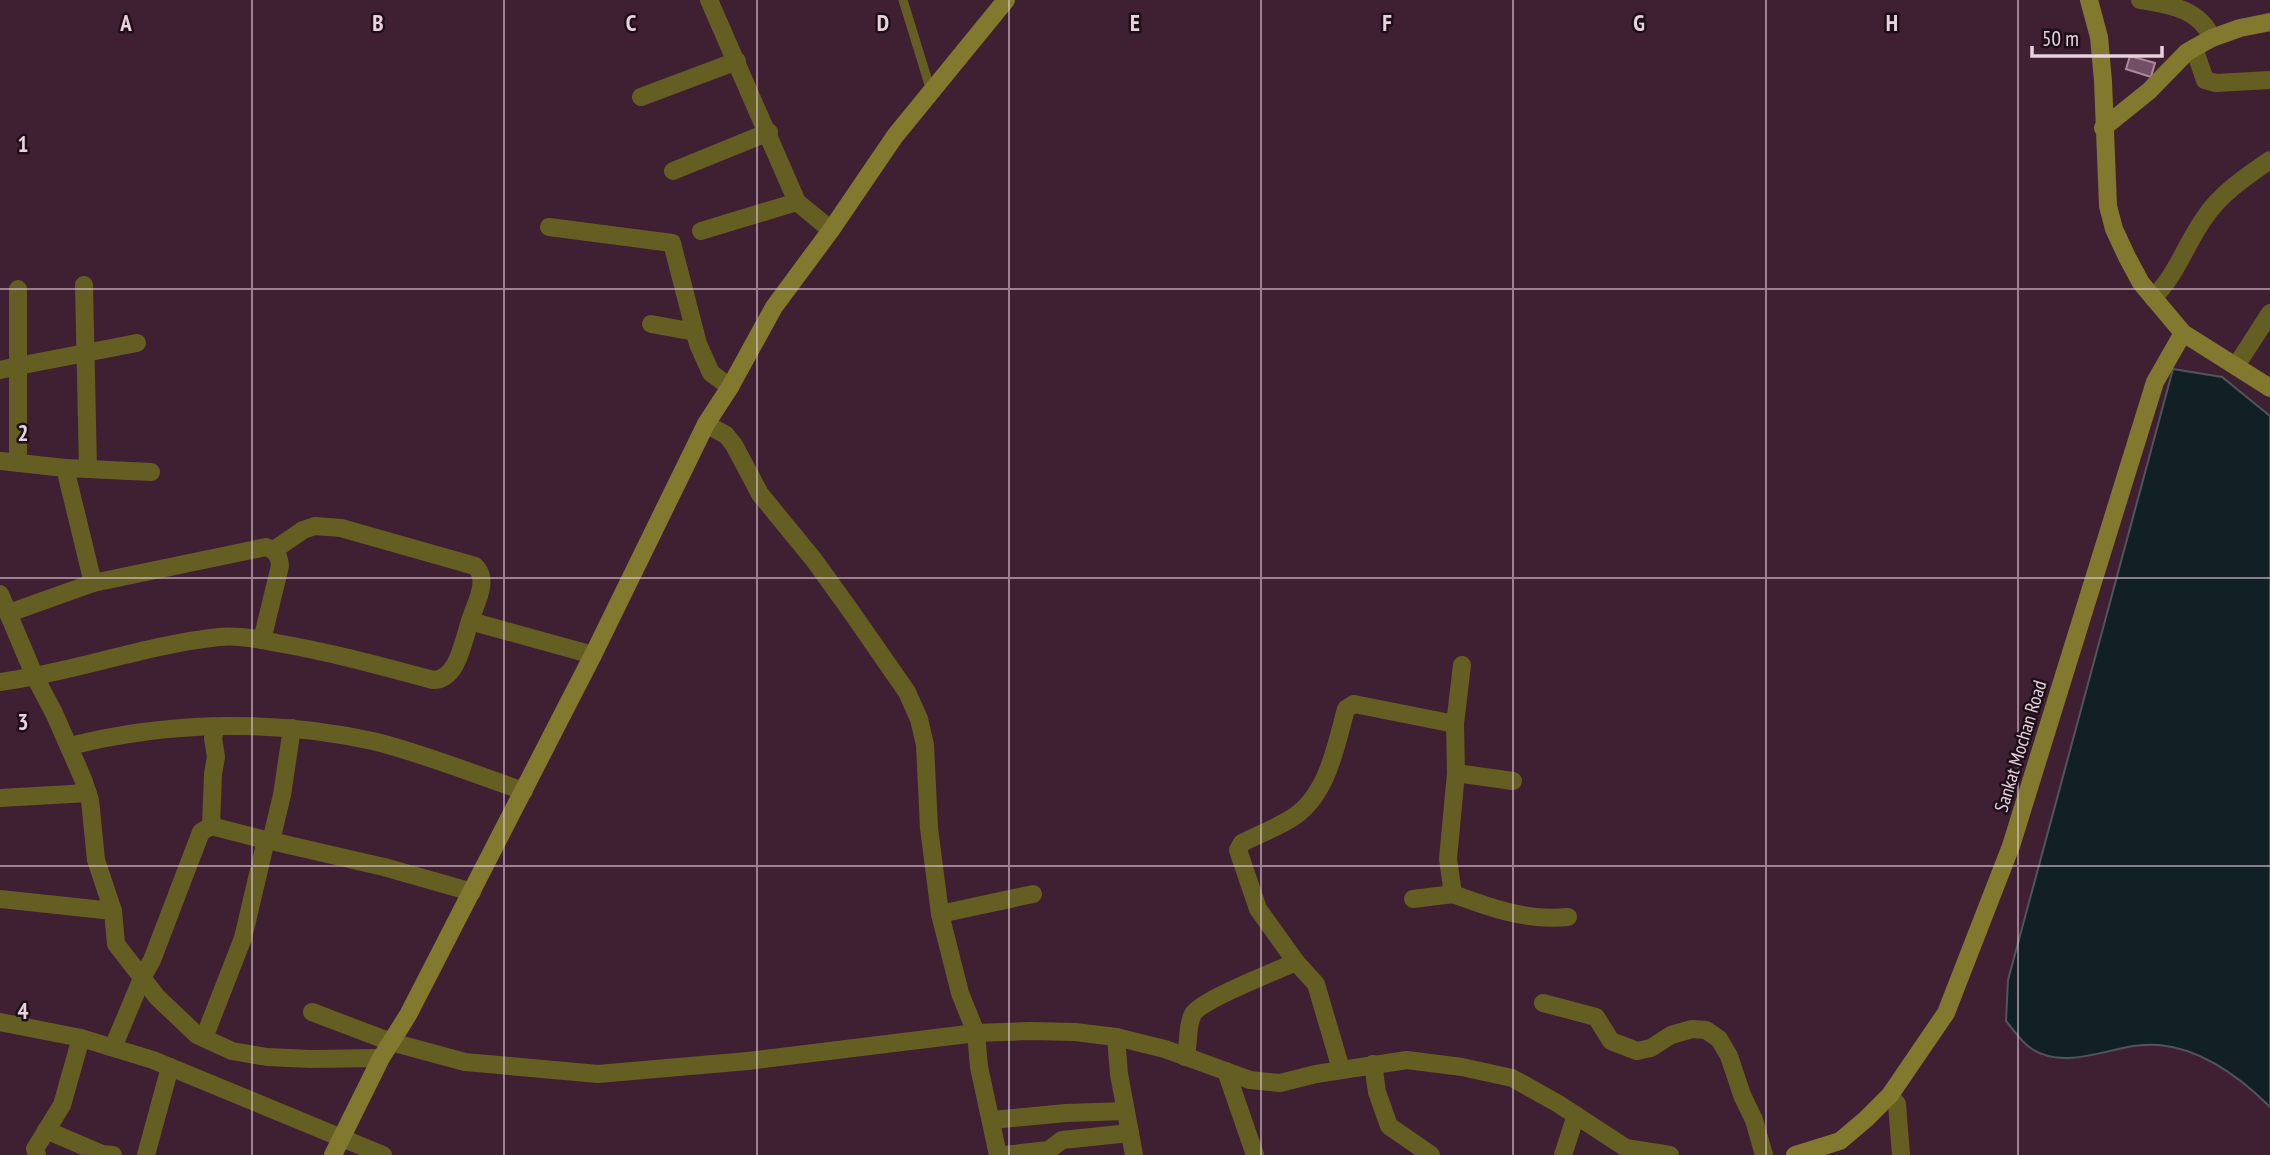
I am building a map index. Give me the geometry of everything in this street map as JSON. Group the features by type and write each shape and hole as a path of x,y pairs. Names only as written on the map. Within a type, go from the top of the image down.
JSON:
{"main road":[{"path":"333,1155 381,1058 408,1016 593,655 706,424 730,387 774,307 895,136 1006,0"},
{"path":"2089,0 2099,37 2108,206 2114,229 2127,257 2141,283 2183,333 2270,388"},
{"path":"2104,128 2194,48 2211,38 2240,28 2270,22"},
{"name":"Sankat Mochan Road","path":"1831,1148 1890,1095 1946,1013 2011,846 2155,382 2183,333"},
{"path":"1795,1155 1831,1148"}],"street":[{"path":"709,0 769,132 797,202 831,230"},
{"path":"2140,0 2191,13 2202,20 2211,38"},
{"path":"2194,48 2205,80 2216,83 2270,80"},
{"path":"641,97 737,61"},
{"path":"673,171 769,132"},
{"path":"2153,298 2168,284 2206,215 2227,193 2270,160"},
{"path":"701,232 797,202"},
{"path":"549,226 672,243 698,344 711,373 730,387"},
{"path":"84,285 88,468"},
{"path":"18,289 19,366 10,462 151,472"},
{"path":"2236,366 2270,313"},
{"path":"651,324 695,332"},
{"path":"0,370 137,343"},
{"path":"706,424 726,435 734,445 760,494 814,560 907,692 919,719 925,745 929,828 940,914 960,992 976,1033 979,1067 998,1155"},
{"path":"65,468 93,583"},
{"path":"0,682 221,637 262,640 312,649 433,680 442,680 451,673 483,579 481,571 475,566 341,528 314,526 303,530 274,550"},
{"path":"9,613 93,583 266,547 274,550 279,557 280,566 262,640"},
{"path":"0,594 35,677 70,746 88,793 95,832 96,860 113,911 116,944 157,997 197,1035 232,1051 267,1057 381,1058"},
{"path":"470,621 593,655"},
{"path":"1453,894 1448,859 1456,774 1455,724 1462,665"},
{"path":"1341,1069 1316,984 1296,962 1258,909 1238,850 1242,843 1296,815 1311,800 1324,781 1346,709 1354,704 1455,724"},
{"path":"70,746 128,733 183,726 292,728 377,743 524,790"},
{"path":"211,825 216,727"},
{"path":"204,1038 243,938 282,795 292,728"},
{"path":"1456,774 1513,781"},
{"path":"0,798 88,793"},
{"path":"110,1047 114,1045 152,960 201,832 211,825 384,867 472,892"},
{"path":"940,914 1033,894"},
{"path":"1413,899 1453,894 1480,904 1543,920 1567,917"},
{"path":"0,899 113,911"},
{"path":"1185,1057 1194,1012 1213,1000 1296,962"},
{"path":"1544,1003 1595,1017 1611,1041 1637,1051 1651,1048 1671,1035 1692,1029 1706,1030 1719,1039 1729,1056 1741,1095 1754,1120 1764,1155"},
{"path":"312,1012 391,1042 465,1062 598,1074 735,1062 976,1033 1075,1032 1116,1037 1165,1049 1251,1080 1280,1083 1341,1069 1407,1060 1512,1077 1626,1148 1670,1155"},
{"path":"0,1022 81,1038 170,1067 383,1155"},
{"path":"1116,1037 1134,1155"},
{"path":"37,1155 35,1149 62,1105 81,1038"},
{"path":"1373,1064 1377,1092 1389,1126 1432,1155"},
{"path":"146,1155 170,1067"},
{"path":"1226,1072 1255,1155"},
{"path":"1890,1095 1897,1104 1900,1155"},
{"path":"992,1120 1126,1111"},
{"path":"1563,1155 1576,1115"},
{"path":"46,1130 102,1154 113,1155"},
{"path":"1004,1155 1049,1150 1062,1140 1130,1133"}],"lane":[{"path":"904,0 931,91"}],"shaded area":[{"path":"2173,369 2222,377 2270,416 2270,1107 2233,1075 2190,1052 2159,1045 2143,1045 2078,1057 2047,1056 2028,1046 2006,1021 2008,980"}],"building":[{"path":"2130,56 2155,63 2151,77 2126,69"}]}
